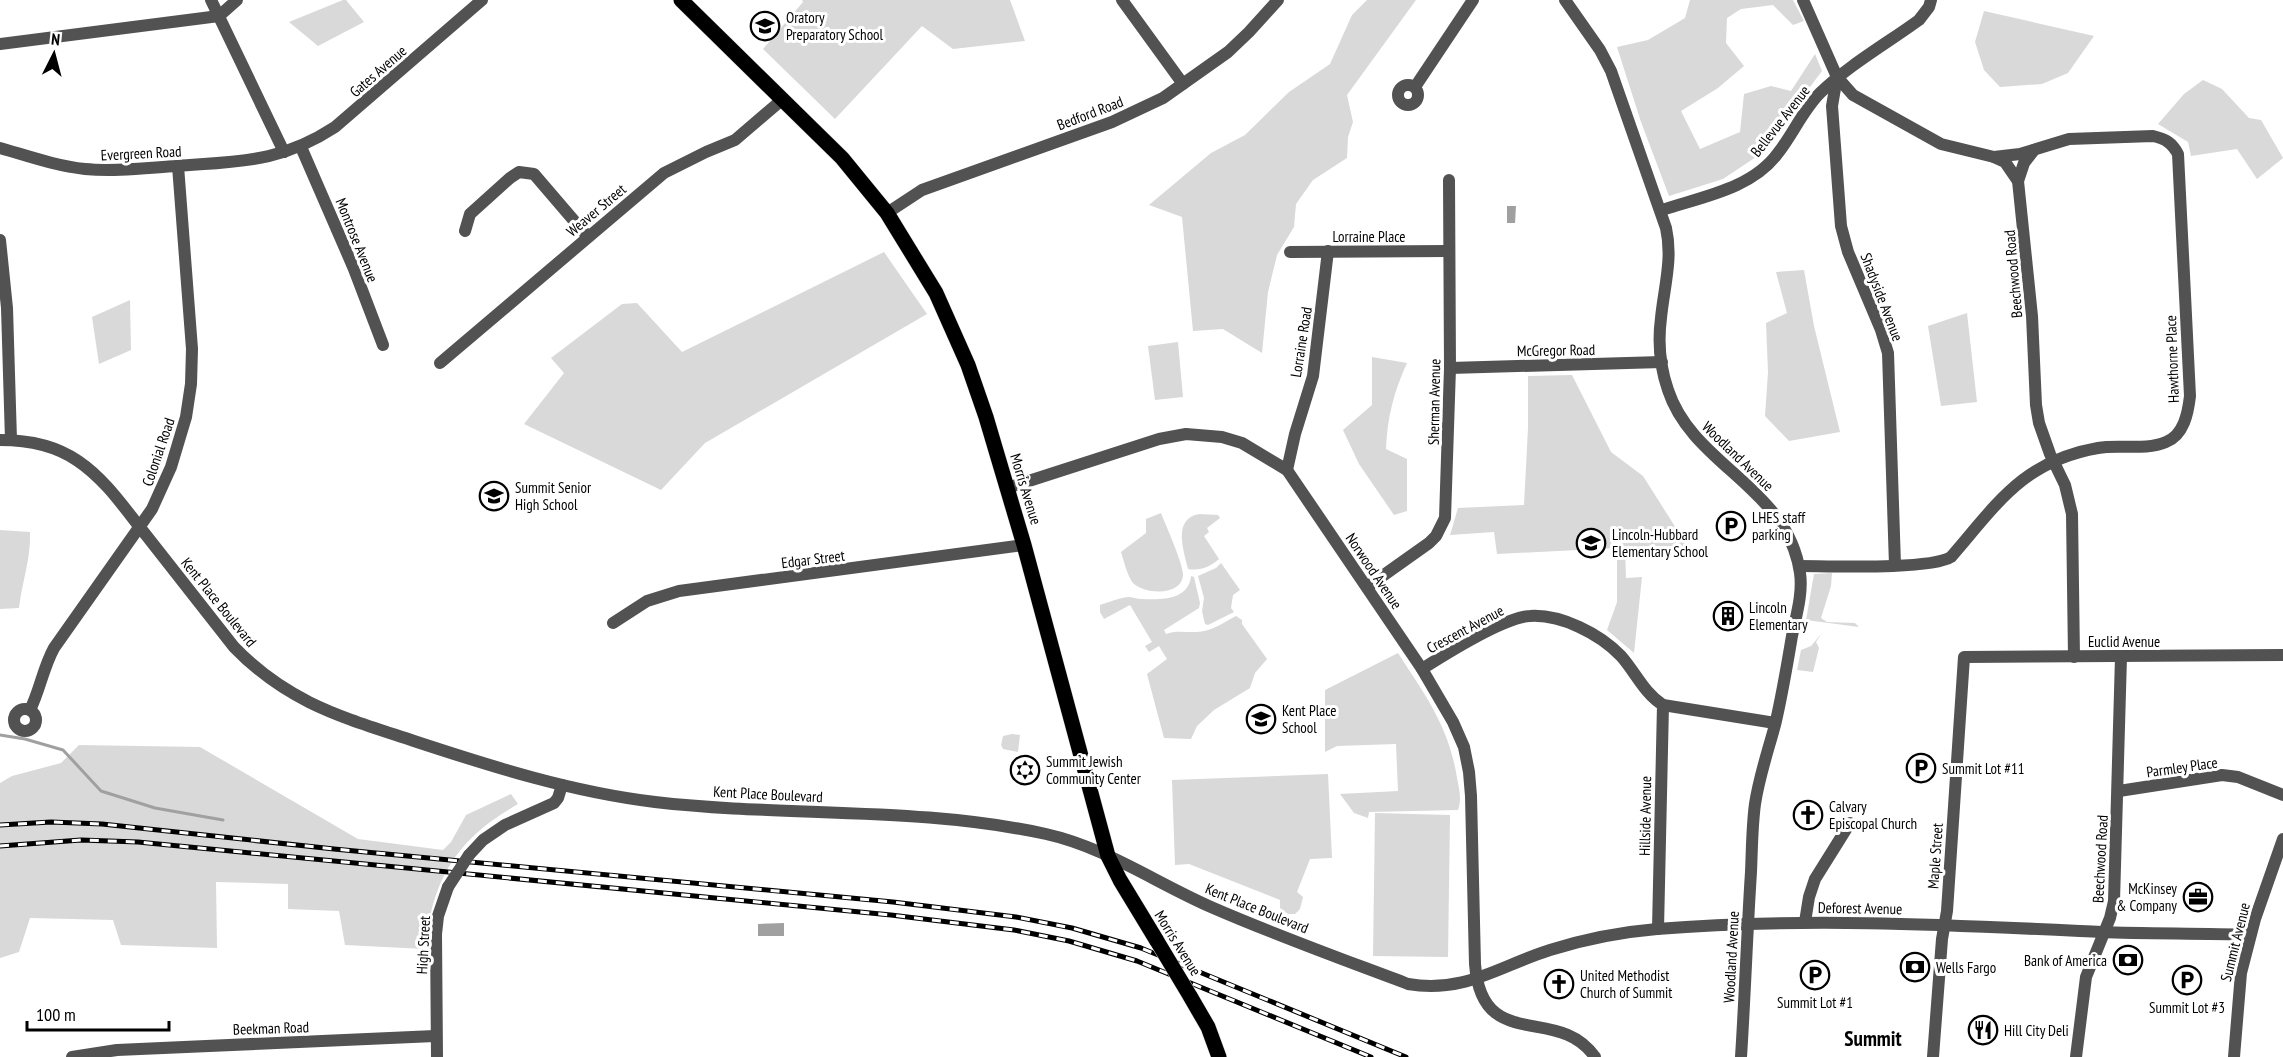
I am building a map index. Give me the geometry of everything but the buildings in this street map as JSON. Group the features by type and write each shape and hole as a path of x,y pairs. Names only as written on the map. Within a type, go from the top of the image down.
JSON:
{"main road":[{"name":"Morris Avenue","path":"681,0 843,159 887,213 936,292 956,336 986,417 1024,545 1108,856 1129,896 1208,1027 1219,1057"}],"street":[{"path":"211,0 284,152"},
{"path":"0,44 219,16 237,0"},
{"name":"Gates Avenue","path":"284,152 302,147 335,127 482,0"},
{"path":"1122,0 1183,84"},
{"name":"Bedford Road","path":"887,213 922,190 1112,122 1163,98 1228,52 1278,0"},
{"path":"1414,87 1473,0"},
{"name":"Woodland Avenue","path":"1565,0 1600,50 1611,72 1662,210 1670,247 1659,333 1668,389 1678,412 1695,437 1749,485 1767,505 1790,538 1798,566 1800,584 1798,605 1775,723 1758,785 1755,807 1741,1057"},
{"path":"1803,0 1838,77 1853,95 1941,144 1994,157 2005,162 2018,181"},
{"name":"Bellevue Avenue","path":"1662,210 1736,186 1756,174 1772,160 1811,104 1838,77 1919,20 1929,8 1931,0"},
{"name":"Shadyside Avenue","path":"1838,77 1832,106 1841,226 1848,252 1881,330 1888,353 1895,565"},
{"name":"Weaver Street","path":"440,363 664,173 735,140 783,99"},
{"name":"Hawthorne Place","path":"1798,566 1940,563 1952,557 2004,495 2022,480 2063,456 2097,448 2144,446 2166,442 2176,435 2188,413 2190,396 2178,154 2173,145 2164,138 2153,136 2068,139 2034,150 1994,157"},
{"name":"Montrose Avenue","path":"302,147 354,269 383,345"},
{"name":"Evergreen Road","path":"0,148 49,162 86,169 249,161 284,152"},
{"path":"2018,181 2024,163 2034,150"},
{"name":"Colonial Road","path":"30,710 38,695 44,669 54,648 140,527 157,499 174,459 186,417 191,384 192,349 178,166"},
{"path":"465,231 470,214 510,178 519,172 527,172 534,174 588,237"},
{"name":"Sherman Avenue","path":"1367,587 1436,536 1445,518 1450,368 1449,180"},
{"name":"Beechwood Road","path":"2018,181 2032,316 2036,405 2039,423 2065,485 2072,513 2074,657"},
{"path":"0,240 7,308 5,440"},
{"name":"Lorraine Road","path":"1287,471 1294,434 1314,376 1328,251"},
{"name":"Lorraine Place","path":"1290,252 1448,251"},
{"name":"McGregor Road","path":"1450,368 1662,362"},
{"name":"Norwood Avenue","path":"1007,488 1159,439 1186,434 1222,437 1242,443 1287,471 1422,669 1453,722 1464,747 1469,772 1477,980"},
{"name":"Kent Place Boulevard","path":"5,440 51,446 78,460 106,486 234,647 264,676 314,706 337,715 475,760 562,785 655,802 974,822 1057,837 1088,846 1210,906 1408,984 1442,987 1477,980"},
{"name":"Edgar Street","path":"613,623 647,601 679,591 1024,545"},
{"name":"Crescent Avenue","path":"1422,669 1512,620 1538,616 1567,623 1605,642 1621,656 1653,698 1663,705"},
{"name":"Euclid Avenue","path":"1965,657 2283,655"},
{"name":"Maple Street","path":"1933,1057 1947,911 1965,657"},
{"name":"Beechwood Road","path":"2076,1057 2086,977 2105,932 2114,901 2119,792 2121,657"},
{"path":"1663,705 1775,723"},
{"name":"Hillside Avenue","path":"1658,929 1663,705"},
{"name":"Parmley Place","path":"2119,792 2222,776 2238,777 2283,795"},
{"name":"High Street","path":"437,1057 435,1036 436,925 448,887 469,855 483,840 506,825 554,803 562,785"},
{"path":"1805,922 1815,879 1850,823"},
{"name":"Summit Avenue","path":"2234,1057 2241,973 2250,935 2283,839"},
{"name":"Deforest Avenue","path":"1477,980 1505,966 1550,950 1594,938 1658,929 1805,922 1944,924 2105,932 2250,935"},
{"path":"1477,980 1479,991 1498,1015 1521,1024 1566,1034 1583,1045 1595,1057"},
{"name":"Beekman Road","path":"72,1057 94,1052 150,1053 435,1036"}],"shaded area":[{"path":"346,0 364,22 318,46 289,22"},
{"path":"802,0 1010,0 1025,41 953,49 922,26 835,119 763,49 803,2"},
{"path":"1367,0 1416,0 1347,95 1353,122 1348,137 1347,158 1313,180 1296,204 1294,227 1277,255 1268,292 1262,353 1223,329 1193,331 1182,217 1149,205 1211,153 1245,135 1289,92 1330,64 1352,15"},
{"path":"1690,0 1793,0 1804,21 1793,25 1773,5 1741,9 1727,18 1726,43 1744,66 1718,88 1681,111 1700,149 1740,132 1744,94 1771,86 1791,91 1815,54 1822,71 1759,155 1723,179 1669,196 1641,122 1617,47 1648,40 1685,18"},
{"path":"1984,11 2094,36 2068,73 2042,84 2000,87 1984,70 1975,42"},
{"path":"2203,80 2222,89 2249,118 2261,120 2283,158 2257,179 2237,149 2191,156 2188,142 2158,124 2184,94"},
{"path":"1507,206 1516,206 1515,223 1507,223"},
{"path":"884,252 927,314 705,443 661,490 524,424 564,373 551,358 622,304 637,303 682,352"},
{"path":"1804,270 1814,326 1840,432 1789,441 1765,416 1768,372 1766,323 1787,313 1776,272"},
{"path":"130,300 131,350 99,364 92,317"},
{"path":"1967,313 1977,402 1941,406 1928,326"},
{"path":"1178,342 1183,397 1155,400 1148,346"},
{"path":"1372,357 1407,363 1392,405 1386,449 1407,459 1407,511 1394,515 1359,464 1343,430 1372,405"},
{"path":"1572,375 1611,452 1643,476 1688,547 1685,554 1671,557 1625,547 1626,578 1642,577 1634,653 1607,630 1617,602 1617,548 1497,554 1494,532 1450,535 1458,508 1524,505 1528,376"},
{"path":"1161,513 1183,575 1181,582 1170,590 1146,590 1133,583 1121,552 1146,533 1146,519"},
{"path":"1199,514 1218,515 1220,518 1207,528 1209,532 1204,536 1219,559 1205,568 1188,569 1182,537 1183,529 1185,522"},
{"path":"0,530 30,532 19,608 0,609"},
{"path":"1221,563 1240,590 1233,595 1231,608 1234,612 1208,625 1205,624 1202,611 1204,598 1198,576 1216,568"},
{"path":"1832,573 1831,586 1821,618 1827,622 1855,623 1859,627 1806,620 1814,574"},
{"path":"1191,576 1194,577 1199,608 1164,630 1166,634 1208,630 1236,616 1242,620 1242,624 1267,659 1255,673 1250,688 1214,710 1197,726 1191,739 1164,738 1147,674 1167,659 1159,646 1149,652 1145,646 1152,642 1130,605 1104,619 1100,612 1100,605 1128,597 1149,599 1173,597 1185,590"},
{"path":"1822,633 1816,642 1819,648 1813,672 1797,670 1801,650 1811,646"},
{"path":"1398,653 1435,712 1448,742 1459,790 1458,810 1369,812 1368,818 1354,813 1340,794 1398,791 1396,744 1337,746 1325,752 1325,690"},
{"path":"1020,735 1018,752 1003,749 1001,745 1003,736"},
{"path":"79,745 200,747 358,839 443,850 451,842 466,815 511,794 518,804 496,817 478,832 451,863 434,902 425,949 345,945 339,911 288,909 288,884 216,882 217,948 121,945 113,920 30,918 19,952 0,958 0,783 12,776 61,763"},
{"path":"1328,774 1332,858 1310,859 1297,892 1303,897 1300,909 1295,914 1288,914 1280,908 1280,900 1189,864 1175,865 1172,780"},
{"path":"1375,813 1450,815 1448,957 1373,956"},
{"path":"784,923 784,936 758,936 758,924"}],"waterway":[{"path":"0,735 25,739 63,750 101,791 155,808 223,820"}],"railway":[{"path":"0,825 51,822 102,824 334,849 893,902 1016,917 1072,928 1141,948 1406,1057"},
{"path":"0,846 81,840 138,842 891,915 1014,930 1069,941 1137,961 1371,1057"}],"place":[{"name":"Oratory Preparatory School","path":"765,26"},
{"name":"Summit Senior High School","path":"494,496"},
{"name":"LHES staff parking","path":"1731,526"},
{"name":"Lincoln-Hubbard Elementary School","path":"1591,543"},
{"name":"Lincoln Elementary","path":"1728,616"},
{"name":"Kent Place School","path":"1261,719"},
{"name":"Summit Lot #11","path":"1921,768"},
{"name":"Summit Jewish Community Center","path":"1025,770"},
{"name":"Calvary Episcopal Church","path":"1808,815"},
{"name":"McKinsey & Company","path":"2198,897"},
{"name":"Bank of America","path":"2128,960"},
{"name":"Wells Fargo","path":"1915,967"},
{"name":"Summit Lot #1","path":"1815,975"},
{"name":"Summit Lot #3","path":"2187,980"},
{"name":"United Methodist Church of Summit","path":"1559,984"},
{"name":"Hill City Deli","path":"1983,1030"}],"district":[{"name":"Summit","path":"1873,1038"}]}
